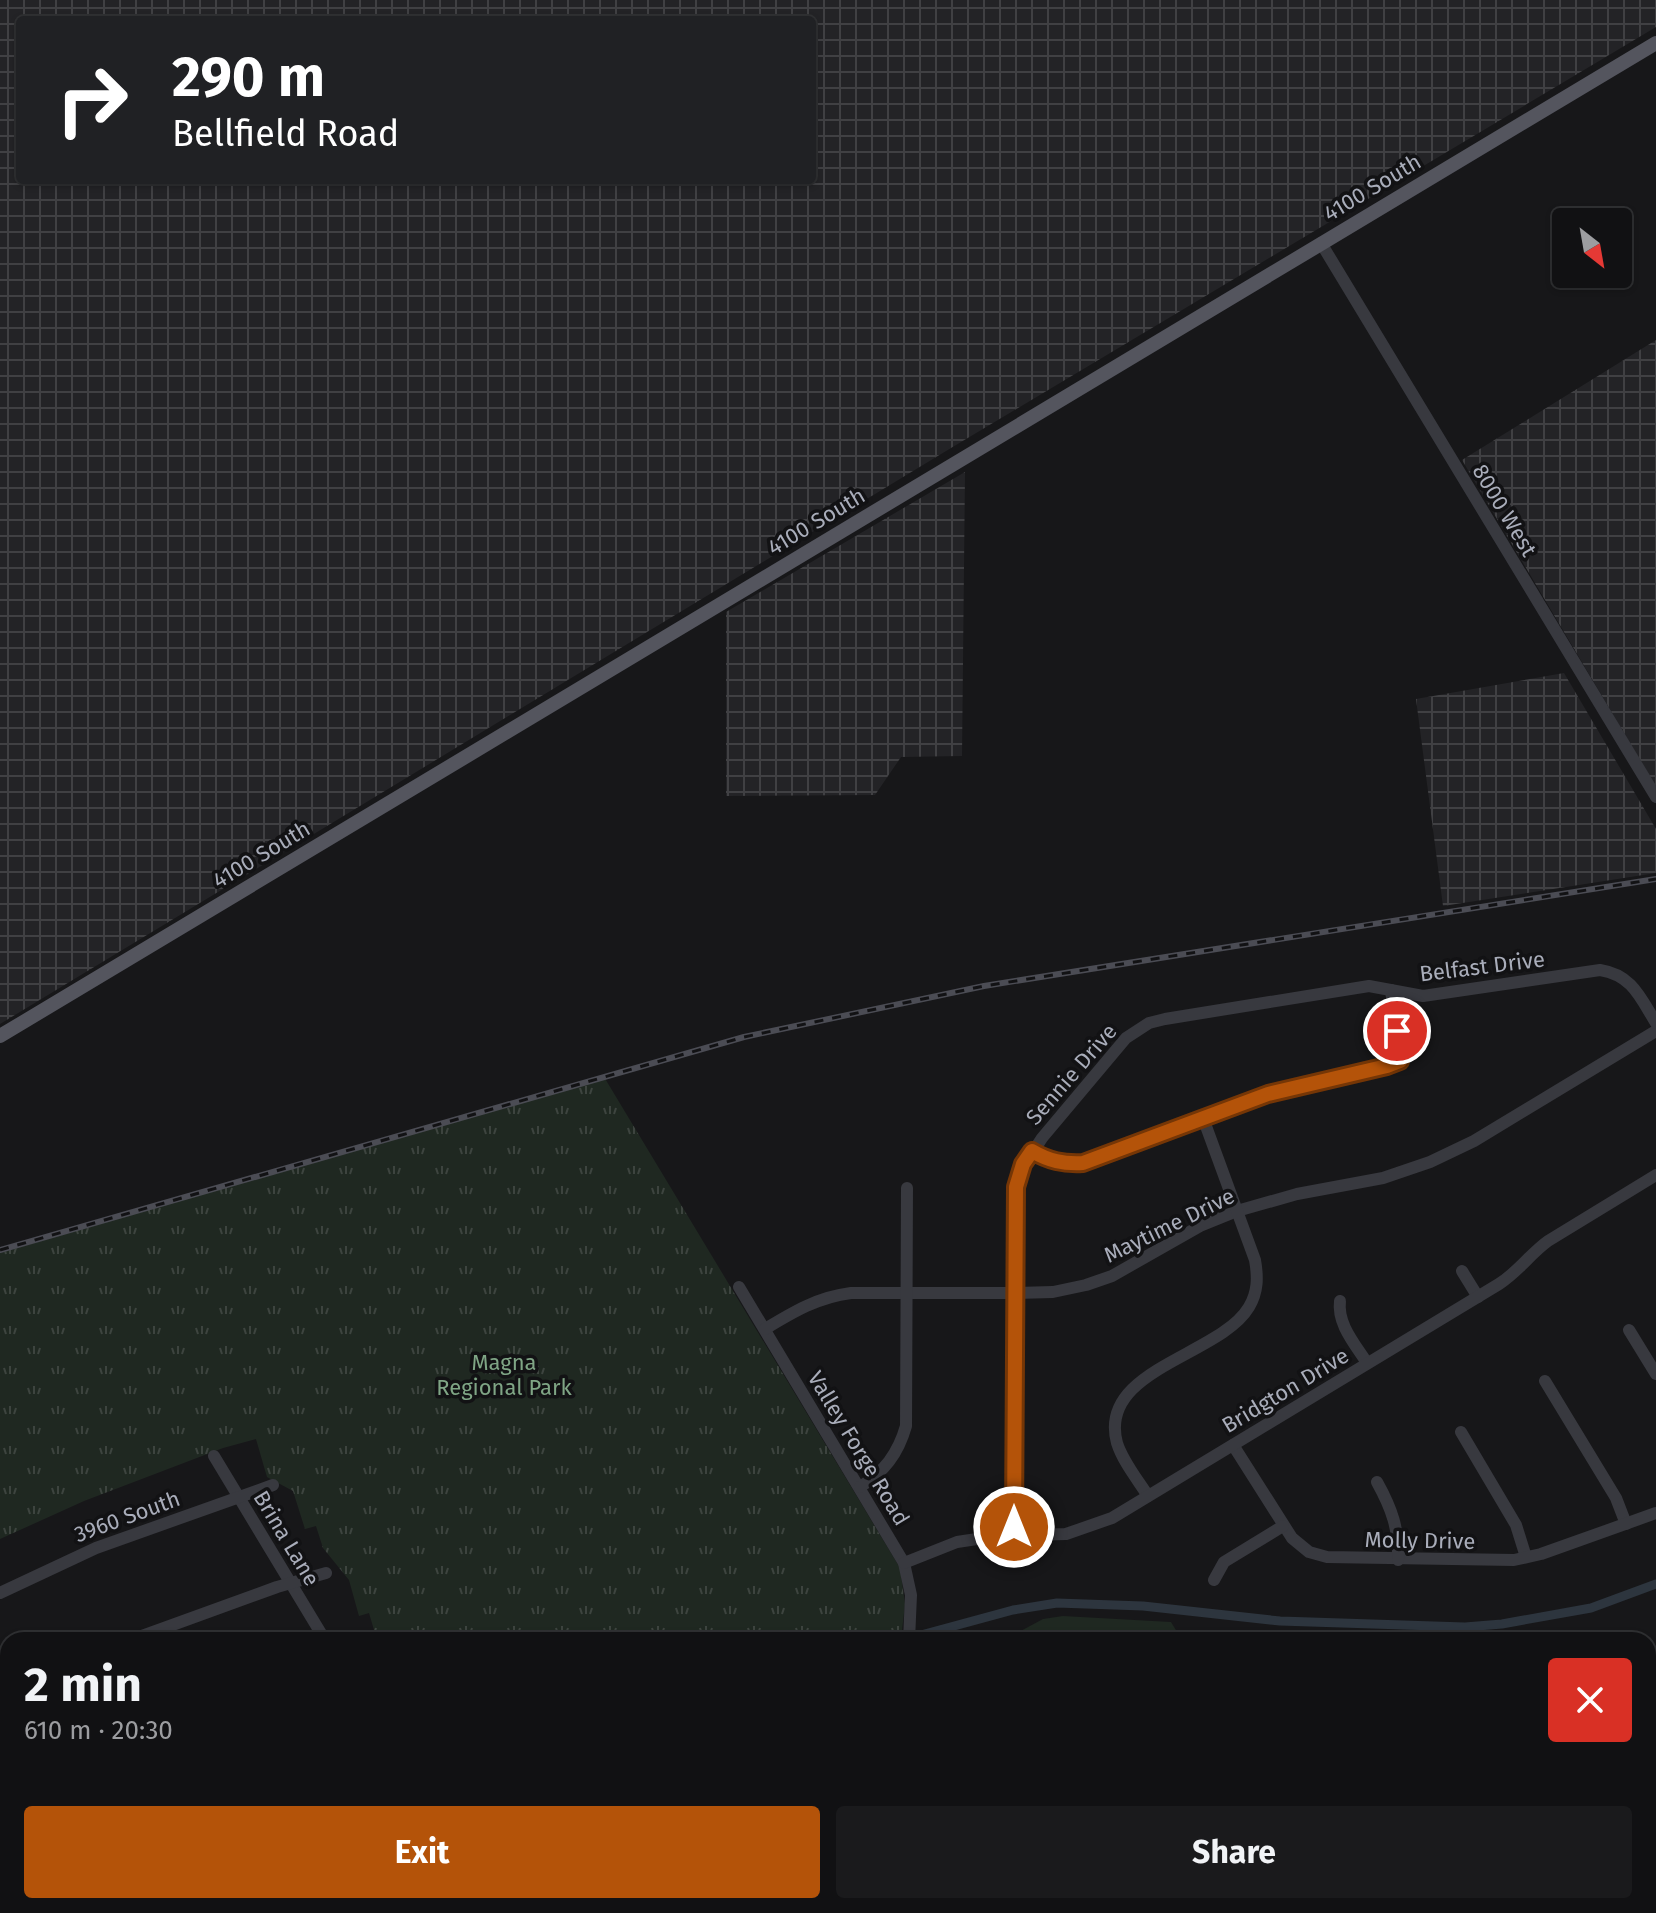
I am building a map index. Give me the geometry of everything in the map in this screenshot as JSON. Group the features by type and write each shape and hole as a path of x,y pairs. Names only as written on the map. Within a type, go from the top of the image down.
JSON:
{"main road":[{"name":"4100 South","path":"0,1036 1656,43"}],"street":[{"name":"8000 West","path":"1321,243 1656,797"},
{"name":"Belfast Drive","path":"1149,1023 1369,986 1423,996 1600,970 1615,972 1626,979 1656,1023"},
{"path":"1032,1151 1065,1164 1083,1163 1268,1094 1400,1061 1391,990"},
{"name":"Sennie Drive","path":"1014,1536 1016,1187 1023,1164 1032,1151 1126,1038 1149,1023"},
{"name":"Maytime Drive","path":"765,1329 804,1305 828,1296 851,1293 1053,1292 1086,1285 1112,1276 1200,1226 1237,1211 1282,1198 1383,1178 1430,1162 1474,1141 1656,1031"},
{"path":"1148,1496 1117,1442 1117,1417 1121,1404 1135,1385 1238,1320 1249,1308 1258,1278 1255,1260 1203,1118"},
{"name":"Bridgton Drive","path":"904,1563 957,1542 1066,1534 1112,1518 1511,1277 1548,1241 1656,1175"},
{"path":"860,1487 895,1456 906,1426 907,1188"},
{"path":"1462,1271 1478,1297"},
{"name":"Valley Forge Road","path":"739,1287 904,1563 911,1595 909,1632"},
{"path":"1340,1301 1342,1323 1367,1363"},
{"path":"1629,1330 1656,1374"},
{"path":"1545,1381 1616,1498 1626,1524"},
{"path":"1461,1432 1516,1525 1526,1557"},
{"name":"Molly Drive","path":"1233,1445 1283,1526 1299,1545 1318,1555 1500,1561 1526,1557 1656,1513"},
{"name":"Brina Lane","path":"214,1456 320,1632"},
{"path":"1377,1482 1398,1529 1398,1560"},
{"name":"3960 South","path":"0,1593 83,1553 273,1485"},
{"path":"1214,1580 1224,1562 1283,1526"},
{"path":"153,1632 326,1573"}],"shaded area":[{"path":"0,0 1656,0 1656,27 951,448 0,1024"},
{"path":"1656,340 1656,787 1462,460"},
{"path":"965,472 962,756 901,757 875,795 726,796 726,612"},
{"path":"1564,673 1656,829 1656,873 1443,906 1416,699"}],"green space":[{"name":"Magna Regional Park","path":"604,1077 900,1568 905,1604 902,1632 375,1632 369,1613 359,1616 349,1580 323,1548 316,1526 305,1529 293,1491 267,1477 256,1439 223,1448 84,1501 0,1539 0,1253"},
{"path":"1063,1616 1171,1622 1177,1632 1019,1632 1043,1619"}],"waterway":[{"path":"932,1632 1013,1610 1057,1603 1143,1606 1280,1621 1465,1627 1502,1624 1591,1608 1656,1584"}],"railway":[{"path":"0,1250 744,1037 984,986 1656,879"}],"route":[{"path":"1014,1527 1016,1187 1018,1175 1032,1151 1065,1164 1083,1163 1268,1094 1387,1066 1400,1061 1397,1031"}]}
